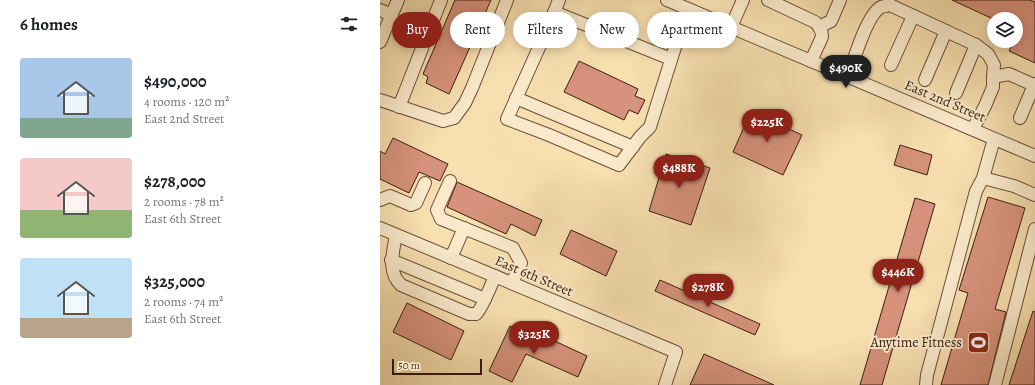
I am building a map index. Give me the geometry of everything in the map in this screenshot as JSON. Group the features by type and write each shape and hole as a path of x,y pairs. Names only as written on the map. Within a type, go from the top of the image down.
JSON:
{"street":[{"path":"393,12 398,0"},
{"path":"399,107 441,0"},
{"path":"380,100 443,121 454,118 465,103 472,88 507,0"},
{"path":"554,12 559,0"},
{"name":"East 2nd Street","path":"667,0 694,12"},
{"path":"737,14 743,0"},
{"path":"768,0 814,22 819,27 822,37 811,61"},
{"path":"819,27 831,21 840,0"},
{"path":"848,77 868,23 874,13 881,7 890,5 976,45 988,54 994,65 993,87 985,106 972,129"},
{"path":"539,48 507,119 619,165 650,127 687,9"},
{"path":"380,10 392,14 380,42"},
{"path":"891,65 913,16"},
{"path":"577,21 671,59"},
{"name":"East 2nd Street","path":"737,30 1035,156"},
{"path":"925,80 946,31"},
{"path":"956,93 976,45"},
{"path":"993,77 1009,74 1034,84 1020,118"},
{"path":"516,98 633,147"},
{"path":"926,385 929,367 976,191 983,178 994,138"},
{"path":"983,178 1014,186 1035,195"},
{"path":"450,181 437,210 441,219 513,248 521,263 512,283"},
{"path":"380,200 390,196 411,205 416,203 425,183"},
{"name":"East 6th Street","path":"380,228 676,352 665,385"},
{"path":"451,258 464,228"},
{"path":"995,385 1035,229"},
{"path":"396,235 391,260 394,276 397,281 401,285 469,314 475,314 478,312 495,276"},
{"path":"391,260 485,299"}],"building":[{"path":"455,0 491,0 486,12 450,12 450,48 470,48 449,94 426,83 428,77 423,74 434,48 442,48 442,30"},
{"path":"952,0 1030,0 1035,2 1035,63 1009,51 1010,48 1023,48 1023,12 987,12 987,16"},
{"path":"579,61 638,89 635,96 645,100 638,114 629,110 624,120 564,92"},
{"path":"751,111 802,135 783,175 733,152"},
{"path":"393,138 448,164 440,181 419,172 409,193 380,179 380,151 385,154"},
{"path":"900,145 932,155 927,175 894,165"},
{"path":"666,154 710,168 691,225 649,211"},
{"path":"457,182 542,220 535,236 511,224 506,234 447,207"},
{"path":"988,197 1025,208 995,309 1006,312 988,385 941,385 968,293 959,290"},
{"path":"915,198 935,204 882,385 860,385"},
{"path":"571,230 617,251 606,276 560,254"},
{"path":"660,280 760,324 755,335 655,291"},
{"path":"407,303 464,331 451,360 393,332"},
{"path":"1033,311 1035,312 1035,385 1009,385"},
{"path":"510,326 544,342 546,337 587,356 578,377 526,354 512,382 489,371"},
{"path":"704,354 774,385 690,385"}],"place":[{"name":"Anytime Fitness","path":"978,342"}]}
